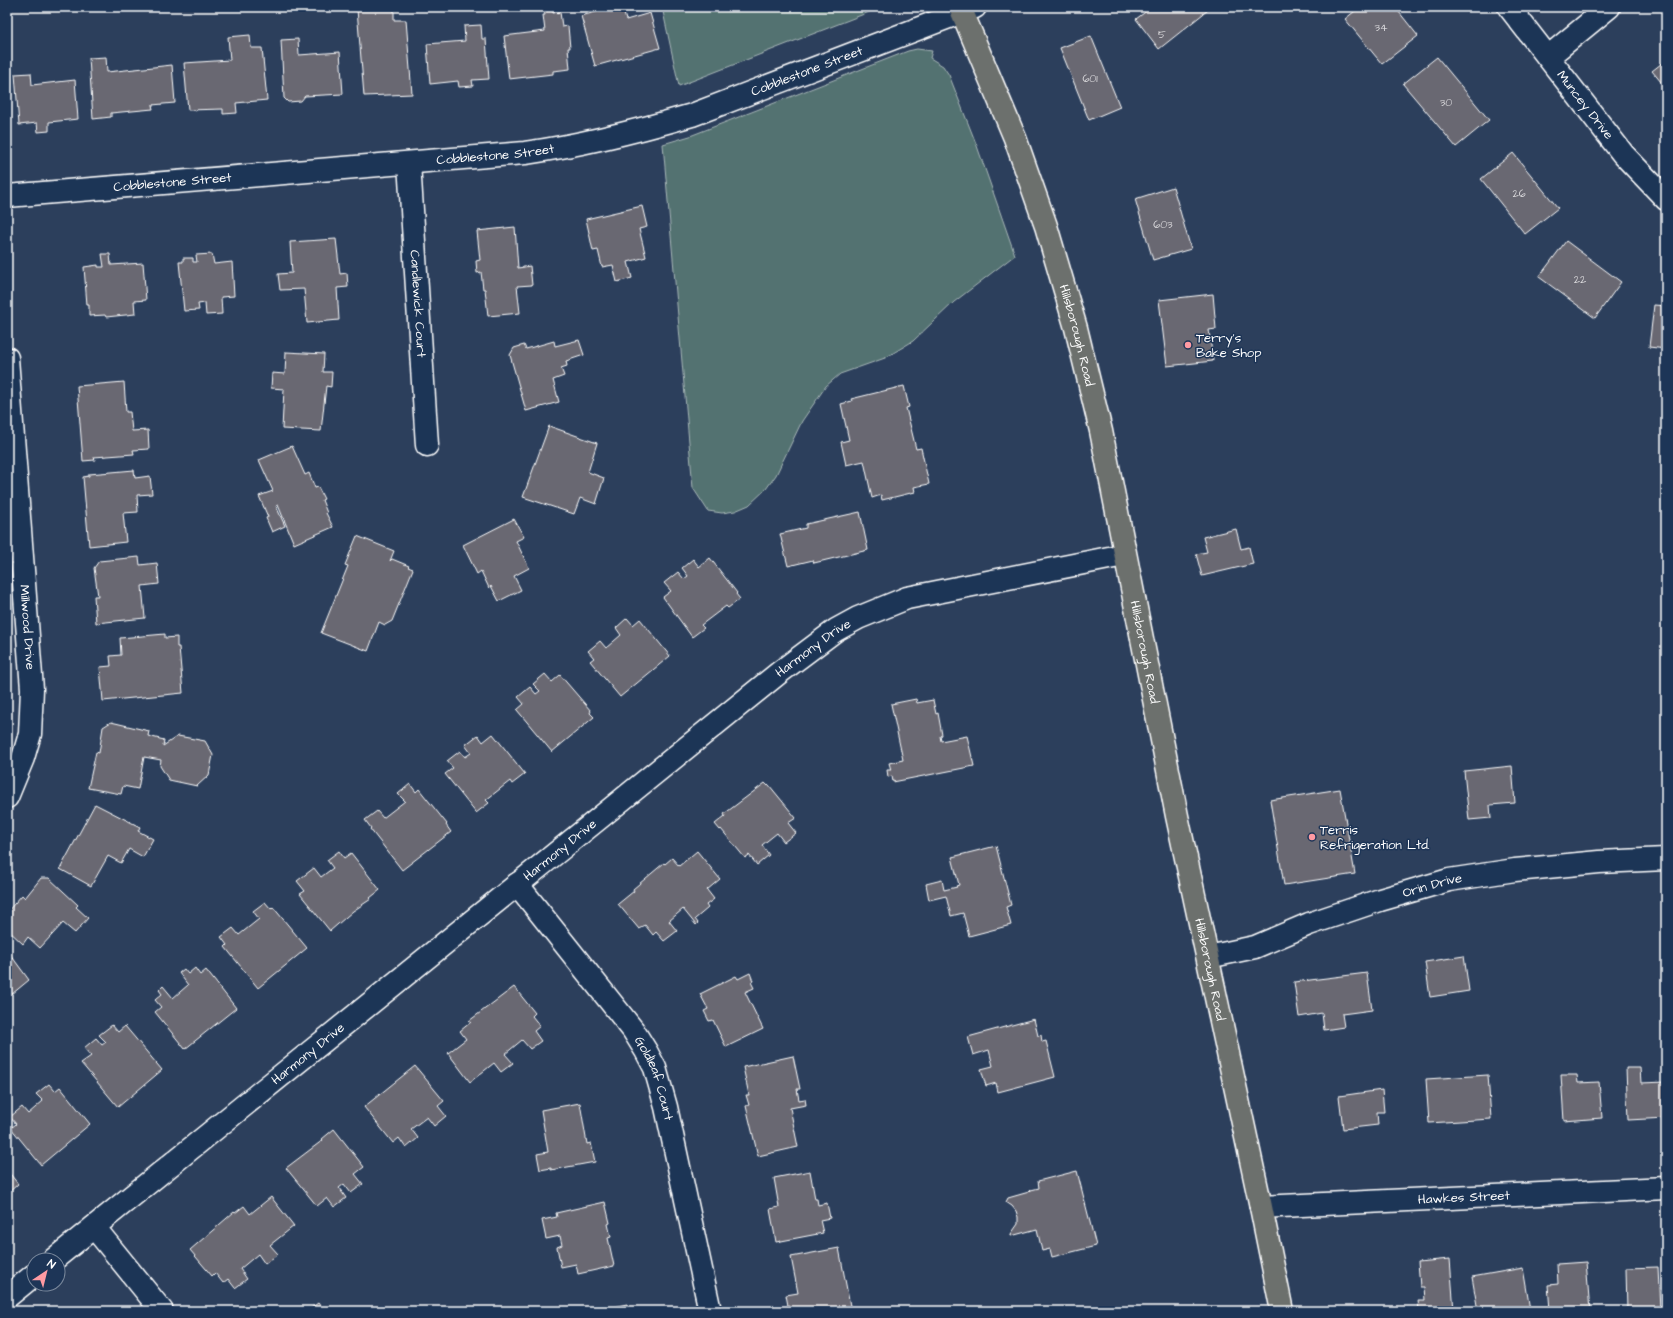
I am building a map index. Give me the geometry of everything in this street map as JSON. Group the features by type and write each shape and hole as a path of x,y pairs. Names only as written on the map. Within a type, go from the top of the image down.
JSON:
{"main road":[{"name":"Hillsborough Road","path":"966,8 1015,138 1046,226 1074,321 1101,431 1124,555 1175,808 1208,957 1282,1311"}],"street":[{"name":"Muncey Drive","path":"1509,7 1623,154 1666,199"},
{"path":"1548,57 1609,7"},
{"name":"Cobblestone Street","path":"7,196 525,153 573,146 692,115 966,8"},
{"name":"Candlewick Court","path":"408,163 427,445"},
{"name":"Millwood Drive","path":"7,358 32,689 30,734 24,758 7,797"},
{"name":"Harmony Drive","path":"63,1252 780,672 836,630 858,618 907,598 1124,555"},
{"name":"Orin Drive","path":"1208,957 1255,946 1309,924 1380,900 1449,880 1515,870 1599,862 1666,858"},
{"name":"Goldleaf Court","path":"517,884 633,1030 655,1068 666,1106 710,1311"},
{"name":"Hawkes Street","path":"1261,1207 1666,1188"},
{"path":"94,1227 162,1311"},
{"path":"7,1297 26,1282"}],"green space":[{"path":"662,7 882,7 679,86"},
{"path":"917,49 932,51 930,58 943,66 949,75 977,146 1015,255 954,302 913,341 885,358 840,374 826,386 802,421 776,475 766,489 749,505 735,511 722,513 708,511 693,488 663,144 690,136 908,51"}],"building":[{"path":"394,7 394,20 406,20 412,94 364,96 357,9"},
{"path":"544,7 552,7 553,13 560,12 562,27 568,26 570,69 553,71 553,74 509,79 504,36 545,31 543,15 545,15"},
{"path":"610,7 622,7 626,20 650,13 660,48 595,66 581,16"},
{"path":"1152,7 1205,7 1208,10 1159,49 1136,19"},
{"path":"1360,7 1395,7 1418,36 1382,64 1345,19"},
{"path":"481,25 482,39 486,39 489,79 472,80 473,86 459,87 458,81 430,84 427,44 465,41 464,26"},
{"path":"250,35 251,48 262,48 267,100 236,103 237,113 223,114 223,109 188,110 184,63 230,60 228,37"},
{"path":"1091,36 1120,107 1089,120 1060,48"},
{"path":"298,39 299,55 340,52 343,94 305,96 301,101 288,102 284,98 281,40"},
{"path":"106,57 107,72 172,65 175,103 152,105 153,109 111,113 111,117 93,119 89,58"},
{"path":"1437,57 1489,120 1456,147 1403,84"},
{"path":"1666,60 1666,88 1652,71"},
{"path":"31,73 32,85 75,80 78,119 49,122 49,131 38,132 37,123 19,125 15,74"},
{"path":"1513,153 1558,208 1525,234 1481,179"},
{"path":"1173,187 1191,249 1153,260 1135,199"},
{"path":"642,206 647,227 639,229 646,257 628,262 632,278 617,282 613,265 602,267 598,250 593,251 586,219"},
{"path":"515,227 518,268 530,266 532,285 517,286 520,313 488,316 485,289 483,289 481,272 477,273 476,261 480,260 477,231"},
{"path":"336,239 340,274 347,273 348,287 337,288 339,320 307,323 304,289 280,290 278,274 292,273 290,242"},
{"path":"1566,241 1621,282 1595,318 1539,277"},
{"path":"102,254 110,254 111,265 143,263 146,300 134,301 135,314 106,317 105,315 89,316 84,267 98,265 98,267 104,267"},
{"path":"212,254 214,264 232,262 234,296 221,297 222,314 206,315 205,303 198,304 199,310 184,311 179,262 183,262 183,258 193,258 193,262 197,262 196,255"},
{"name":"Terry's Bake Shop","path":"1213,294 1216,329 1209,330 1213,361 1167,366 1159,300"},
{"path":"1654,305 1666,306 1666,349 1649,347"},
{"path":"579,340 584,355 566,361 567,366 561,368 564,376 553,380 559,402 526,411 510,355 514,348 524,345 526,349 554,341 555,346"},
{"path":"286,352 324,354 323,372 332,372 331,387 326,386 321,431 282,429 284,389 271,388 272,373 285,374"},
{"path":"124,382 126,412 130,412 132,431 148,430 149,449 133,450 134,454 94,457 95,460 83,461 77,386"},
{"path":"904,386 909,407 906,408 916,449 921,448 929,484 914,487 915,492 882,500 881,495 872,498 864,461 846,465 841,442 849,440 841,404 852,401 851,399"},
{"path":"549,426 597,443 588,472 604,478 596,504 580,498 574,514 523,497"},
{"path":"292,446 305,475 309,473 315,488 318,487 324,499 322,500 326,513 333,527 294,544 278,505 276,506 285,526 272,532 266,518 268,517 259,496 273,491 259,460"},
{"path":"134,470 135,478 150,476 152,494 137,495 138,512 123,513 126,542 89,546 83,477 89,476 89,474"},
{"path":"860,512 868,550 814,563 813,560 788,566 780,534 806,528 806,524"},
{"path":"514,519 524,537 516,541 529,568 514,576 521,590 499,601 491,586 489,588 481,571 477,574 463,545"},
{"path":"1236,529 1241,549 1249,547 1253,564 1202,576 1196,554 1207,552 1203,537"},
{"path":"357,536 394,551 390,561 392,559 413,569 392,621 385,625 379,622 368,651 321,633 348,566 345,565"},
{"path":"139,557 140,565 157,563 159,584 142,586 145,618 96,623 94,596 98,596 94,568 99,561"},
{"path":"710,558 740,599 728,608 726,606 701,625 704,628 692,637 663,597 671,591 664,583 678,572 684,579 688,576 682,568 693,559 699,567"},
{"path":"627,618 633,625 640,619 670,656 620,697 590,661 594,658 588,651 600,641 606,648 621,635 616,628"},
{"path":"165,634 165,638 177,637 183,693 103,701 100,667 111,666 110,656 121,655 120,638"},
{"path":"545,674 552,682 560,675 591,711 590,713 594,717 552,752 517,710 524,704 518,697 530,687 536,694 540,691 533,684"},
{"path":"916,699 917,703 933,700 936,714 938,713 942,735 940,736 941,741 967,736 974,766 893,782 892,776 888,777 887,770 891,770 889,763 903,760 891,704"},
{"path":"111,722 149,731 148,736 164,740 163,746 178,736 205,741 213,755 209,775 197,786 169,780 160,766 161,760 144,757 138,789 123,786 121,794 88,788 96,752 99,753 103,727"},
{"path":"493,734 525,774 512,784 510,781 486,800 489,803 476,813 445,774 453,768 447,761 460,751 465,757 471,753 465,745 478,735 483,742"},
{"path":"1512,766 1515,803 1490,805 1491,818 1469,820 1464,771"},
{"path":"765,783 768,786 769,785 796,818 788,823 796,833 784,842 777,833 762,845 769,855 757,865 749,855 745,858 715,824 725,816 724,814"},
{"path":"410,784 416,792 419,789 447,824 446,825 451,832 402,870 370,829 371,828 365,820 377,811 383,818 405,801 398,794"},
{"name":"Terris Refrigeration Ltd.","path":"1340,789 1355,874 1284,885 1270,800"},
{"path":"95,804 140,827 138,831 153,839 143,857 129,849 121,863 108,856 91,886 60,869"},
{"path":"996,846 1011,905 1006,907 1011,925 969,936 963,913 951,916 946,896 929,900 926,884 942,880 944,890 957,887 956,886 959,885 952,857"},
{"path":"339,851 344,858 351,853 380,890 370,898 371,899 353,911 330,931 300,894 305,891 297,881 314,868 321,877 333,868 327,860"},
{"path":"697,851 720,879 707,890 714,899 706,905 708,908 695,919 698,923 696,925 683,909 669,921 677,931 664,941 656,932 653,935 645,925 639,929 618,904 634,891 633,889 664,863 665,864 672,858 679,866"},
{"path":"41,878 49,878 78,905 76,907 88,918 75,933 63,923 40,948 28,937 23,944 7,929 7,912 22,895 25,898"},
{"path":"265,902 271,909 273,907 307,948 258,988 225,947 227,945 221,937 233,928 239,935 259,919 253,911"},
{"path":"7,950 29,980 12,994 7,987"},
{"path":"1464,956 1469,991 1430,997 1425,962"},
{"path":"195,968 200,975 206,970 236,1008 185,1049 155,1012 161,1007 155,1000 162,994 159,990 163,986 173,998 188,985 179,973 184,969 188,974"},
{"path":"750,973 753,981 751,982 754,988 745,992 763,1029 726,1047 713,1020 709,1021 704,1011 708,1009 700,994 736,976 738,979"},
{"path":"1367,973 1372,1010 1342,1014 1344,1027 1324,1030 1322,1013 1299,1017 1294,982"},
{"path":"514,987 535,1013 532,1016 540,1026 534,1031 541,1041 530,1049 522,1040 505,1054 513,1063 501,1072 494,1063 470,1082 448,1053 466,1039 460,1031 471,1022 469,1021"},
{"path":"1034,1019 1038,1036 1041,1035 1042,1042 1046,1041 1055,1077 998,1092 996,1083 986,1086 981,1069 993,1066 989,1050 973,1055 968,1037"},
{"path":"112,1025 118,1032 125,1026 162,1070 118,1107 81,1063 91,1056 84,1048 96,1038 102,1045 106,1042 99,1035"},
{"path":"793,1056 800,1089 797,1089 799,1100 805,1099 806,1105 790,1108 798,1147 758,1156 746,1106 749,1105 746,1095 749,1095 743,1067"},
{"path":"415,1066 444,1101 438,1106 446,1116 434,1126 427,1117 411,1129 418,1138 406,1148 399,1138 393,1143 364,1107"},
{"path":"1626,1068 1640,1068 1641,1083 1666,1082 1666,1118 1628,1120"},
{"path":"1488,1075 1491,1119 1429,1123 1426,1079"},
{"path":"1561,1075 1577,1075 1578,1083 1599,1082 1602,1118 1564,1121"},
{"path":"49,1084 55,1091 60,1087 90,1124 41,1165 11,1128 16,1124 10,1117 22,1107 28,1114 43,1101 36,1094"},
{"path":"1382,1090 1384,1112 1377,1112 1378,1125 1343,1129 1339,1096"},
{"path":"580,1103 587,1144 591,1143 595,1162 551,1170 551,1168 540,1170 537,1154 548,1152 541,1110"},
{"path":"334,1129 364,1167 355,1174 363,1184 351,1193 344,1184 339,1188 346,1198 334,1207 327,1198 317,1206 286,1168 323,1140 322,1139"},
{"path":"7,1170 18,1184 7,1194"},
{"path":"810,1171 815,1199 817,1199 818,1205 827,1203 830,1218 820,1220 823,1233 776,1242 770,1209 779,1207 774,1178"},
{"path":"1077,1171 1096,1246 1052,1257 1050,1249 1042,1251 1037,1229 1011,1236 1018,1224 1018,1217 1012,1206 1006,1202 1008,1198 1039,1188 1038,1181"},
{"path":"271,1197 294,1226 270,1245 278,1254 265,1264 258,1254 240,1269 247,1279 235,1288 228,1279 223,1283 215,1273 212,1276 190,1250 234,1212 235,1213 244,1206 250,1214"},
{"path":"605,1202 610,1223 608,1224 611,1237 608,1238 614,1266 578,1274 576,1264 561,1267 557,1247 562,1245 560,1236 546,1239 542,1220 557,1217 556,1213"},
{"path":"839,1248 851,1311 789,1311 786,1295 798,1293 791,1257"},
{"path":"1450,1259 1454,1311 1419,1311 1418,1300 1425,1300 1424,1287 1420,1287 1418,1262"},
{"path":"1586,1262 1590,1311 1566,1311 1566,1309 1550,1310 1548,1285 1558,1284 1557,1264"},
{"path":"1658,1267 1660,1310 1627,1311 1626,1268"},
{"path":"1523,1268 1530,1310 1478,1311 1472,1277"},
{"path":"318,1303 324,1311 307,1311"},
{"path":"627,1304 628,1311 608,1311 608,1308"}],"place":[{"name":"Terry's Bake Shop","path":"1188,345"},
{"name":"Terris Refrigeration Ltd.","path":"1312,837"}]}
